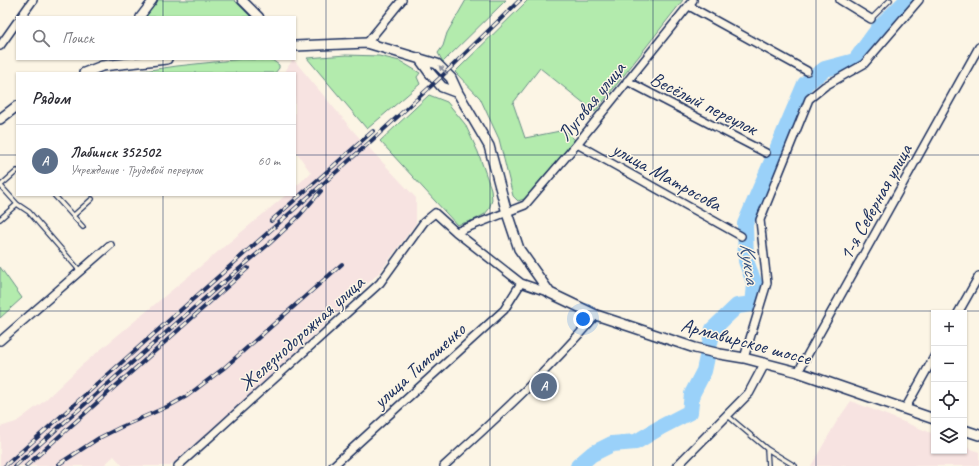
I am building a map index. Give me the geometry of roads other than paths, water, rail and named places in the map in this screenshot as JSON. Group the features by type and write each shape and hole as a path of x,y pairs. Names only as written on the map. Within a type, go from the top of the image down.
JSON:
{"main road":[{"name":"Армавирское шоссе","path":"296,46 367,43 438,64 451,78 458,94 489,146 507,213 519,249 550,293 596,315 695,348 744,358 798,372 931,418"},
{"path":"86,72 105,62 146,60"},
{"path":"0,119 16,107"},
{"path":"967,431 979,435"}],"street":[{"path":"22,16 33,0"},
{"path":"141,16 153,0"},
{"path":"242,0 258,16"},
{"path":"367,43 402,0"},
{"path":"840,0 871,19"},
{"path":"744,358 767,283 760,220 809,98 825,86 864,64 919,0"},
{"path":"691,3 807,71"},
{"name":"Луговая улица","path":"456,232 525,205 577,144 691,3"},
{"path":"0,46 16,23"},
{"name":"1-я Северная улица","path":"798,372 979,47"},
{"name":"Весёлый переулок","path":"627,81 766,153"},
{"name":"улица Матросова","path":"577,144 741,236"},
{"name":"Армавирское шоссе","path":"435,213 456,232 521,283 550,293"},
{"name":"Железнодорожная улица","path":"178,466 380,283 424,222 435,213"},
{"path":"0,342 110,245"},
{"path":"960,310 979,276"},
{"name":"улица Тимошенко","path":"333,466 504,310 521,283"},
{"path":"444,466 507,409 569,346 596,315"},
{"path":"905,409 931,362"},
{"path":"677,466 749,393 764,364"}],"lane":[{"path":"871,19 890,0"},
{"path":"16,171 0,186 17,204 30,212 80,271"},
{"path":"55,196 83,227"},
{"path":"73,216 92,199"},
{"path":"0,219 17,204"},
{"path":"727,415 767,449 796,466"},
{"path":"767,449 768,466"}],"waterway":[{"name":"Кукса","path":"578,466 592,454 612,444 636,442 690,412 692,394 704,371 713,329 737,306 753,304 755,285 746,261 745,224 805,84 825,69 855,61 879,28 907,0"}],"railway":[{"path":"5,466 370,142 442,76 520,0"},
{"path":"271,221 373,131"},
{"path":"15,466 213,291 270,243 300,215 321,191"},
{"path":"59,464 99,438 171,405 187,396 224,368 342,264"},
{"path":"26,466 248,268"}],"place":[{"name":"Лабинск 352502","path":"544,386"}]}
